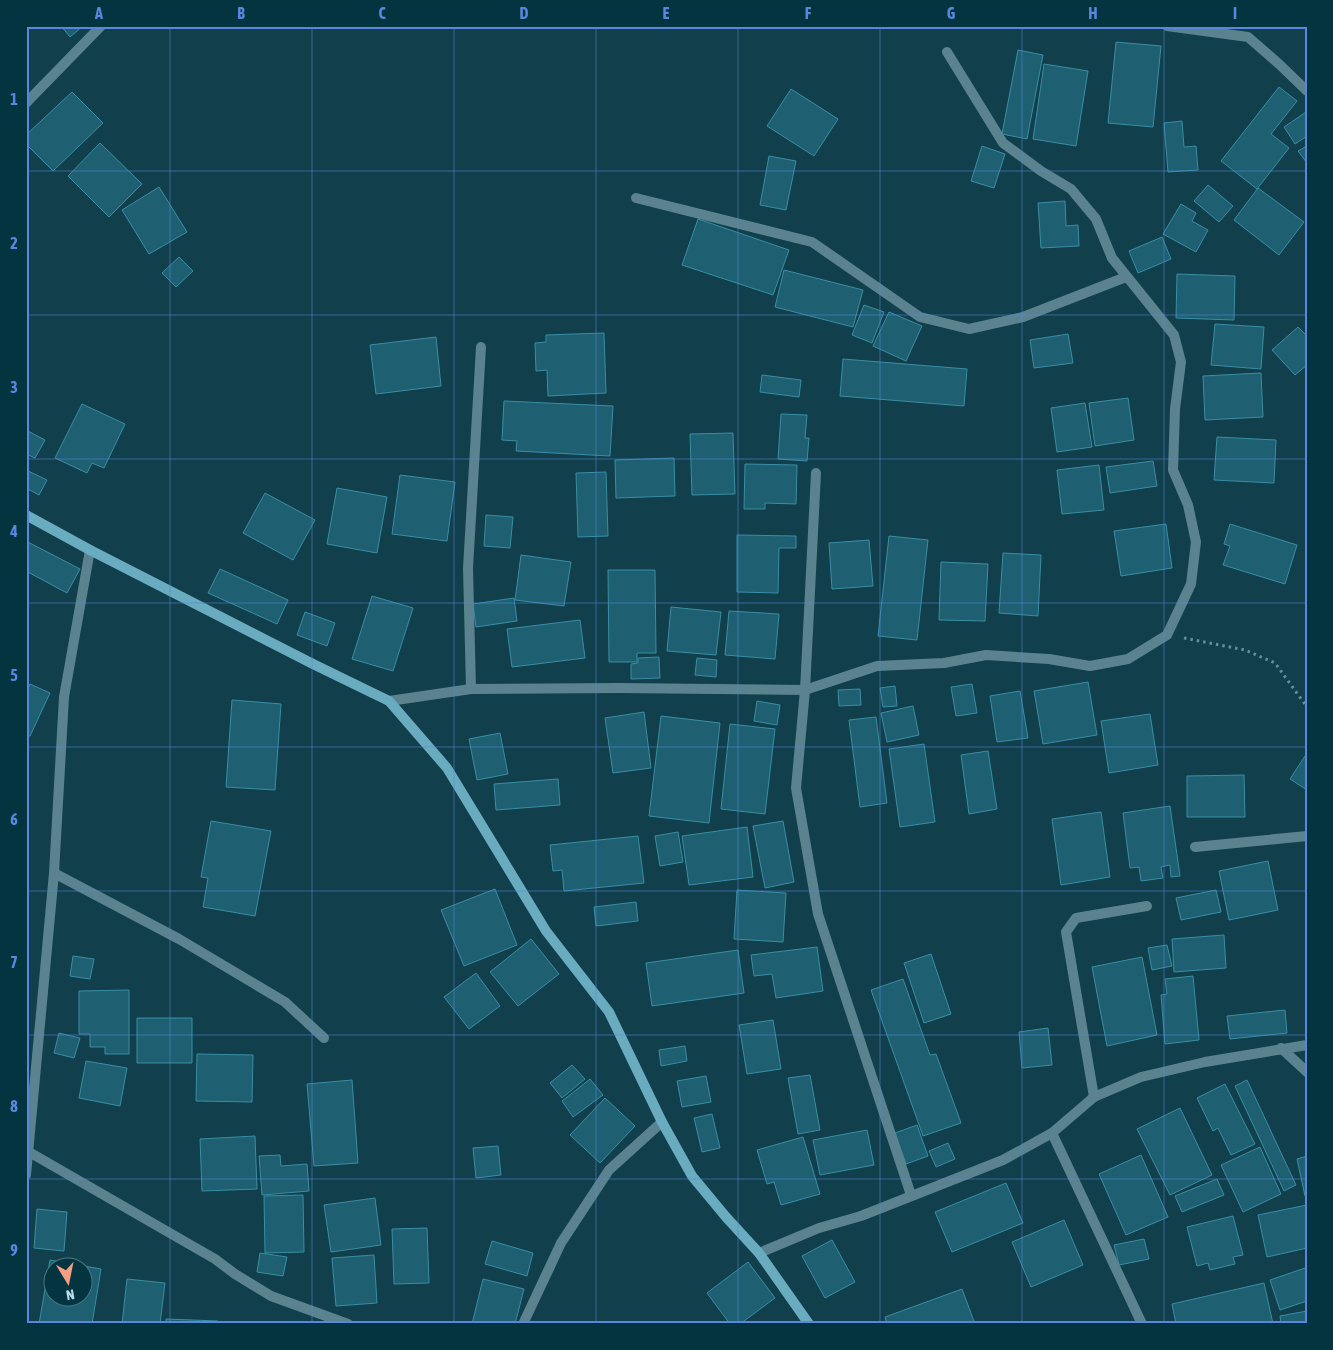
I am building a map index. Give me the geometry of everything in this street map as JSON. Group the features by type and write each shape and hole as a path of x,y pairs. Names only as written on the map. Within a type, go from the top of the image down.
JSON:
{"street":[{"path":"26,103 101,26"},
{"path":"1167,26 1248,37 1307,91"},
{"path":"389,701 472,689 805,690 877,666 944,663 986,655 1033,658 1090,666 1128,659 1167,635 1191,584 1196,542 1188,505 1173,470 1175,409 1181,362 1174,335 1112,258 1096,219 1072,189 1041,171 1003,144 948,52"},
{"path":"636,198 812,242 920,317 969,329 1022,318 1126,277"},
{"path":"472,689 468,568 481,347"},
{"path":"816,473 805,690 796,788 818,914 911,1196"},
{"path":"26,515 90,550 389,701 447,768 546,932 609,1012 662,1122 692,1176 759,1253 809,1324"},
{"path":"26,1175 54,873 64,696 90,550"},
{"path":"1195,847 1307,836"},
{"path":"54,873 179,939 285,1002 324,1038"},
{"path":"1094,1097 1066,932 1076,918 1147,906"},
{"path":"759,1253 819,1228 861,1216 1003,1160 1052,1133 1094,1097 1141,1078 1205,1062 1307,1045"},
{"path":"1281,1048 1307,1072"},
{"path":"524,1324 561,1243 609,1170 662,1122"},
{"path":"1052,1133 1142,1324"},
{"path":"29,1152 215,1260 271,1296 348,1324"}],"path":[{"path":"1167,635 1245,650 1275,663 1307,707"}],"building":[{"path":"61,26 83,26 70,37"},
{"path":"1116,42 1161,46 1153,127 1108,123"},
{"path":"1018,50 1043,55 1027,139 1002,134"},
{"path":"1044,64 1088,71 1076,146 1033,139"},
{"path":"1279,87 1297,101 1271,134 1289,148 1257,189 1221,161"},
{"path":"791,89 838,119 814,156 767,126"},
{"path":"72,92 103,123 53,171 26,144 26,135"},
{"path":"1306,112 1307,136 1295,144 1284,127"},
{"path":"1182,121 1184,147 1196,146 1198,170 1168,172 1164,123"},
{"path":"100,143 142,184 109,217 68,176"},
{"path":"982,146 1005,154 994,188 971,181"},
{"path":"1307,146 1307,163 1298,151"},
{"path":"769,156 796,161 786,210 760,205"},
{"path":"1208,185 1233,206 1219,222 1194,201"},
{"path":"159,187 187,232 149,254 122,210"},
{"path":"1258,188 1304,222 1279,255 1234,220"},
{"path":"1065,201 1066,226 1078,225 1079,246 1041,248 1038,203"},
{"path":"1181,204 1196,213 1192,221 1208,230 1196,252 1163,234"},
{"path":"698,219 789,250 773,295 682,265"},
{"path":"1162,237 1171,259 1138,273 1129,251"},
{"path":"179,257 193,271 176,287 162,273"},
{"path":"784,270 863,290 853,327 775,307"},
{"path":"1177,274 1235,276 1234,320 1176,318"},
{"path":"864,305 884,312 872,343 852,335"},
{"path":"889,312 922,326 906,361 873,346"},
{"path":"1215,324 1264,327 1261,369 1211,365"},
{"path":"1298,327 1307,336 1307,365 1295,375 1272,350"},
{"path":"604,333 606,393 548,396 547,370 536,371 535,343 546,342 546,335"},
{"path":"1068,334 1073,363 1034,368 1030,340"},
{"path":"436,337 441,386 376,394 370,345"},
{"path":"843,359 967,369 964,406 840,396"},
{"path":"1261,373 1263,417 1205,420 1203,376"},
{"path":"762,375 801,380 799,397 760,392"},
{"path":"1128,398 1134,440 1095,446 1089,403"},
{"path":"504,401 613,406 610,456 516,451 517,441 502,440"},
{"path":"1085,403 1092,447 1057,452 1051,408"},
{"path":"82,404 125,424 104,468 92,463 87,473 55,458"},
{"path":"781,414 807,415 805,438 809,438 807,461 778,459"},
{"path":"26,430 45,440 35,458 26,454"},
{"path":"733,433 735,494 692,495 690,434"},
{"path":"1217,437 1276,440 1274,483 1214,480"},
{"path":"674,458 675,496 616,498 615,460"},
{"path":"1153,461 1157,486 1110,493 1106,467"},
{"path":"745,464 797,465 796,504 765,503 765,509 744,509"},
{"path":"1099,465 1104,510 1062,514 1057,470"},
{"path":"26,470 47,480 39,495 26,488"},
{"path":"606,472 608,536 578,537 576,473"},
{"path":"400,475 455,482 447,541 392,534"},
{"path":"337,488 387,497 377,553 327,544"},
{"path":"265,493 315,520 293,560 243,533"},
{"path":"486,515 513,517 510,548 484,546"},
{"path":"1166,524 1172,568 1121,576 1114,531"},
{"path":"1230,524 1297,545 1285,584 1223,565 1230,546 1224,544"},
{"path":"737,535 796,536 796,548 779,548 778,593 737,592"},
{"path":"889,536 928,540 917,640 878,636"},
{"path":"869,540 873,586 832,589 829,543"},
{"path":"26,541 80,569 67,593 26,571"},
{"path":"1003,553 1041,555 1038,616 999,613"},
{"path":"521,555 571,562 564,606 515,600"},
{"path":"941,562 988,564 985,621 939,620"},
{"path":"220,569 288,600 277,624 208,593"},
{"path":"608,570 655,570 656,653 637,653 637,662 609,662"},
{"path":"372,596 413,608 393,671 352,659"},
{"path":"514,598 517,621 476,627 473,604"},
{"path":"671,607 721,612 716,655 667,651"},
{"path":"729,611 779,614 775,659 725,655"},
{"path":"305,612 335,623 327,646 297,635"},
{"path":"580,620 585,658 512,667 507,629"},
{"path":"659,657 660,678 631,679 631,664 638,663 638,658"},
{"path":"697,658 717,660 716,677 695,675"},
{"path":"1088,682 1097,735 1043,744 1034,691"},
{"path":"30,684 50,693 30,736 26,735 26,693"},
{"path":"972,684 977,713 956,716 951,687"},
{"path":"895,686 897,706 883,707 880,688"},
{"path":"860,689 861,705 839,706 838,690"},
{"path":"1020,691 1028,738 997,742 990,696"},
{"path":"232,700 281,704 275,790 226,787"},
{"path":"757,701 780,705 777,725 754,721"},
{"path":"913,706 919,735 887,742 881,713"},
{"path":"644,712 651,768 613,773 605,718"},
{"path":"1150,714 1158,765 1109,773 1101,721"},
{"path":"661,716 720,723 709,823 649,816"},
{"path":"876,717 887,803 860,807 849,720"},
{"path":"730,724 775,729 765,814 721,809"},
{"path":"500,733 508,774 477,780 469,739"},
{"path":"924,744 935,822 900,827 889,749"},
{"path":"988,751 997,809 969,814 961,755"},
{"path":"1307,753 1307,790 1290,779"},
{"path":"1244,775 1245,817 1187,817 1187,776"},
{"path":"558,779 560,805 496,810 494,784"},
{"path":"1170,806 1180,876 1171,877 1170,865 1161,867 1163,878 1141,881 1139,867 1130,868 1123,813"},
{"path":"1101,812 1110,877 1061,885 1052,819"},
{"path":"211,821 271,831 255,916 203,907 208,878 201,877"},
{"path":"783,821 794,882 765,888 753,826"},
{"path":"747,827 753,877 689,885 682,836"},
{"path":"678,832 683,862 660,866 655,836"},
{"path":"638,836 644,883 564,891 562,870 553,871 550,845"},
{"path":"1268,861 1278,910 1229,920 1219,871"},
{"path":"495,889 517,945 464,966 441,910"},
{"path":"737,890 786,893 783,942 734,939"},
{"path":"1216,890 1221,912 1181,920 1176,898"},
{"path":"636,902 638,921 596,926 594,907"},
{"path":"1224,935 1226,968 1174,972 1172,939"},
{"path":"531,939 559,974 518,1006 490,972"},
{"path":"1167,945 1172,966 1152,970 1148,948"},
{"path":"817,947 823,991 776,998 772,974 754,976 751,955"},
{"path":"738,950 744,993 652,1006 646,963"},
{"path":"931,954 951,1014 924,1023 904,963"},
{"path":"73,956 94,959 90,979 70,976"},
{"path":"1142,957 1157,1035 1107,1046 1092,967"},
{"path":"476,973 500,1006 469,1029 444,997"},
{"path":"1193,976 1199,1040 1165,1044 1161,995 1167,994 1165,979"},
{"path":"903,979 930,1055 936,1054 961,1123 923,1136 871,990"},
{"path":"129,990 129,1054 105,1054 105,1047 90,1047 90,1034 79,1034 79,991"},
{"path":"1285,1010 1287,1033 1230,1039 1227,1016"},
{"path":"137,1018 192,1018 192,1063 137,1063"},
{"path":"773,1020 781,1069 747,1074 739,1025"},
{"path":"1048,1028 1052,1065 1022,1068 1019,1032"},
{"path":"59,1033 80,1038 74,1058 54,1053"},
{"path":"685,1046 687,1061 661,1066 659,1050"},
{"path":"197,1054 253,1055 252,1102 196,1101"},
{"path":"86,1061 127,1068 120,1106 79,1098"},
{"path":"572,1065 585,1079 562,1098 550,1083"},
{"path":"810,1075 820,1130 798,1134 788,1078"},
{"path":"706,1076 711,1102 682,1107 677,1081"},
{"path":"590,1079 603,1095 573,1117 562,1101"},
{"path":"352,1080 358,1163 314,1166 307,1084"},
{"path":"1247,1080 1296,1185 1284,1191 1235,1086"},
{"path":"1225,1084 1255,1144 1231,1155 1218,1128 1213,1131 1197,1098"},
{"path":"605,1098 635,1126 600,1163 570,1135"},
{"path":"1180,1108 1212,1175 1170,1195 1137,1129"},
{"path":"712,1114 720,1148 702,1152 694,1118"},
{"path":"917,1125 928,1156 906,1164 895,1133"},
{"path":"867,1130 874,1165 820,1175 813,1140"},
{"path":"255,1136 257,1189 202,1191 200,1139"},
{"path":"803,1137 820,1194 781,1205 774,1182 767,1184 757,1150"},
{"path":"948,1143 955,1159 936,1167 929,1151"},
{"path":"498,1146 501,1175 476,1178 473,1148"},
{"path":"1260,1147 1281,1194 1243,1212 1221,1165"},
{"path":"280,1155 281,1166 307,1164 309,1191 262,1195 259,1156"},
{"path":"1141,1155 1168,1217 1126,1235 1099,1174"},
{"path":"1307,1156 1307,1196 1305,1196 1297,1159"},
{"path":"1217,1179 1224,1195 1182,1212 1175,1196"},
{"path":"1006,1183 1023,1223 952,1252 935,1212"},
{"path":"303,1195 304,1252 265,1253 264,1196"},
{"path":"375,1198 381,1245 331,1252 324,1205"},
{"path":"1307,1205 1307,1248 1267,1257 1258,1215"},
{"path":"37,1209 67,1212 64,1251 34,1248"},
{"path":"1233,1216 1243,1255 1233,1257 1235,1264 1210,1270 1208,1263 1197,1266 1187,1227"},
{"path":"1064,1220 1083,1265 1031,1287 1012,1242"},
{"path":"427,1228 429,1283 394,1284 392,1229"},
{"path":"1144,1239 1149,1259 1119,1265 1114,1245"},
{"path":"832,1240 855,1282 825,1298 802,1256"},
{"path":"492,1241 533,1253 527,1276 485,1264"},
{"path":"260,1253 287,1257 283,1276 257,1272"},
{"path":"374,1255 377,1303 336,1306 332,1258"},
{"path":"748,1262 775,1298 740,1324 730,1324 707,1293"},
{"path":"92,1267 101,1269 92,1324 39,1324 42,1307 92,1308"},
{"path":"1305,1268 1307,1274 1307,1301 1280,1310 1270,1280"},
{"path":"127,1279 165,1283 160,1324 122,1324"},
{"path":"483,1279 524,1289 515,1324 472,1324"},
{"path":"1264,1283 1273,1324 1176,1324 1172,1304"},
{"path":"962,1289 975,1324 887,1324 885,1317"},
{"path":"1307,1311 1307,1324 1281,1324 1280,1316"},
{"path":"166,1319 218,1321 218,1324 166,1324"}]}
